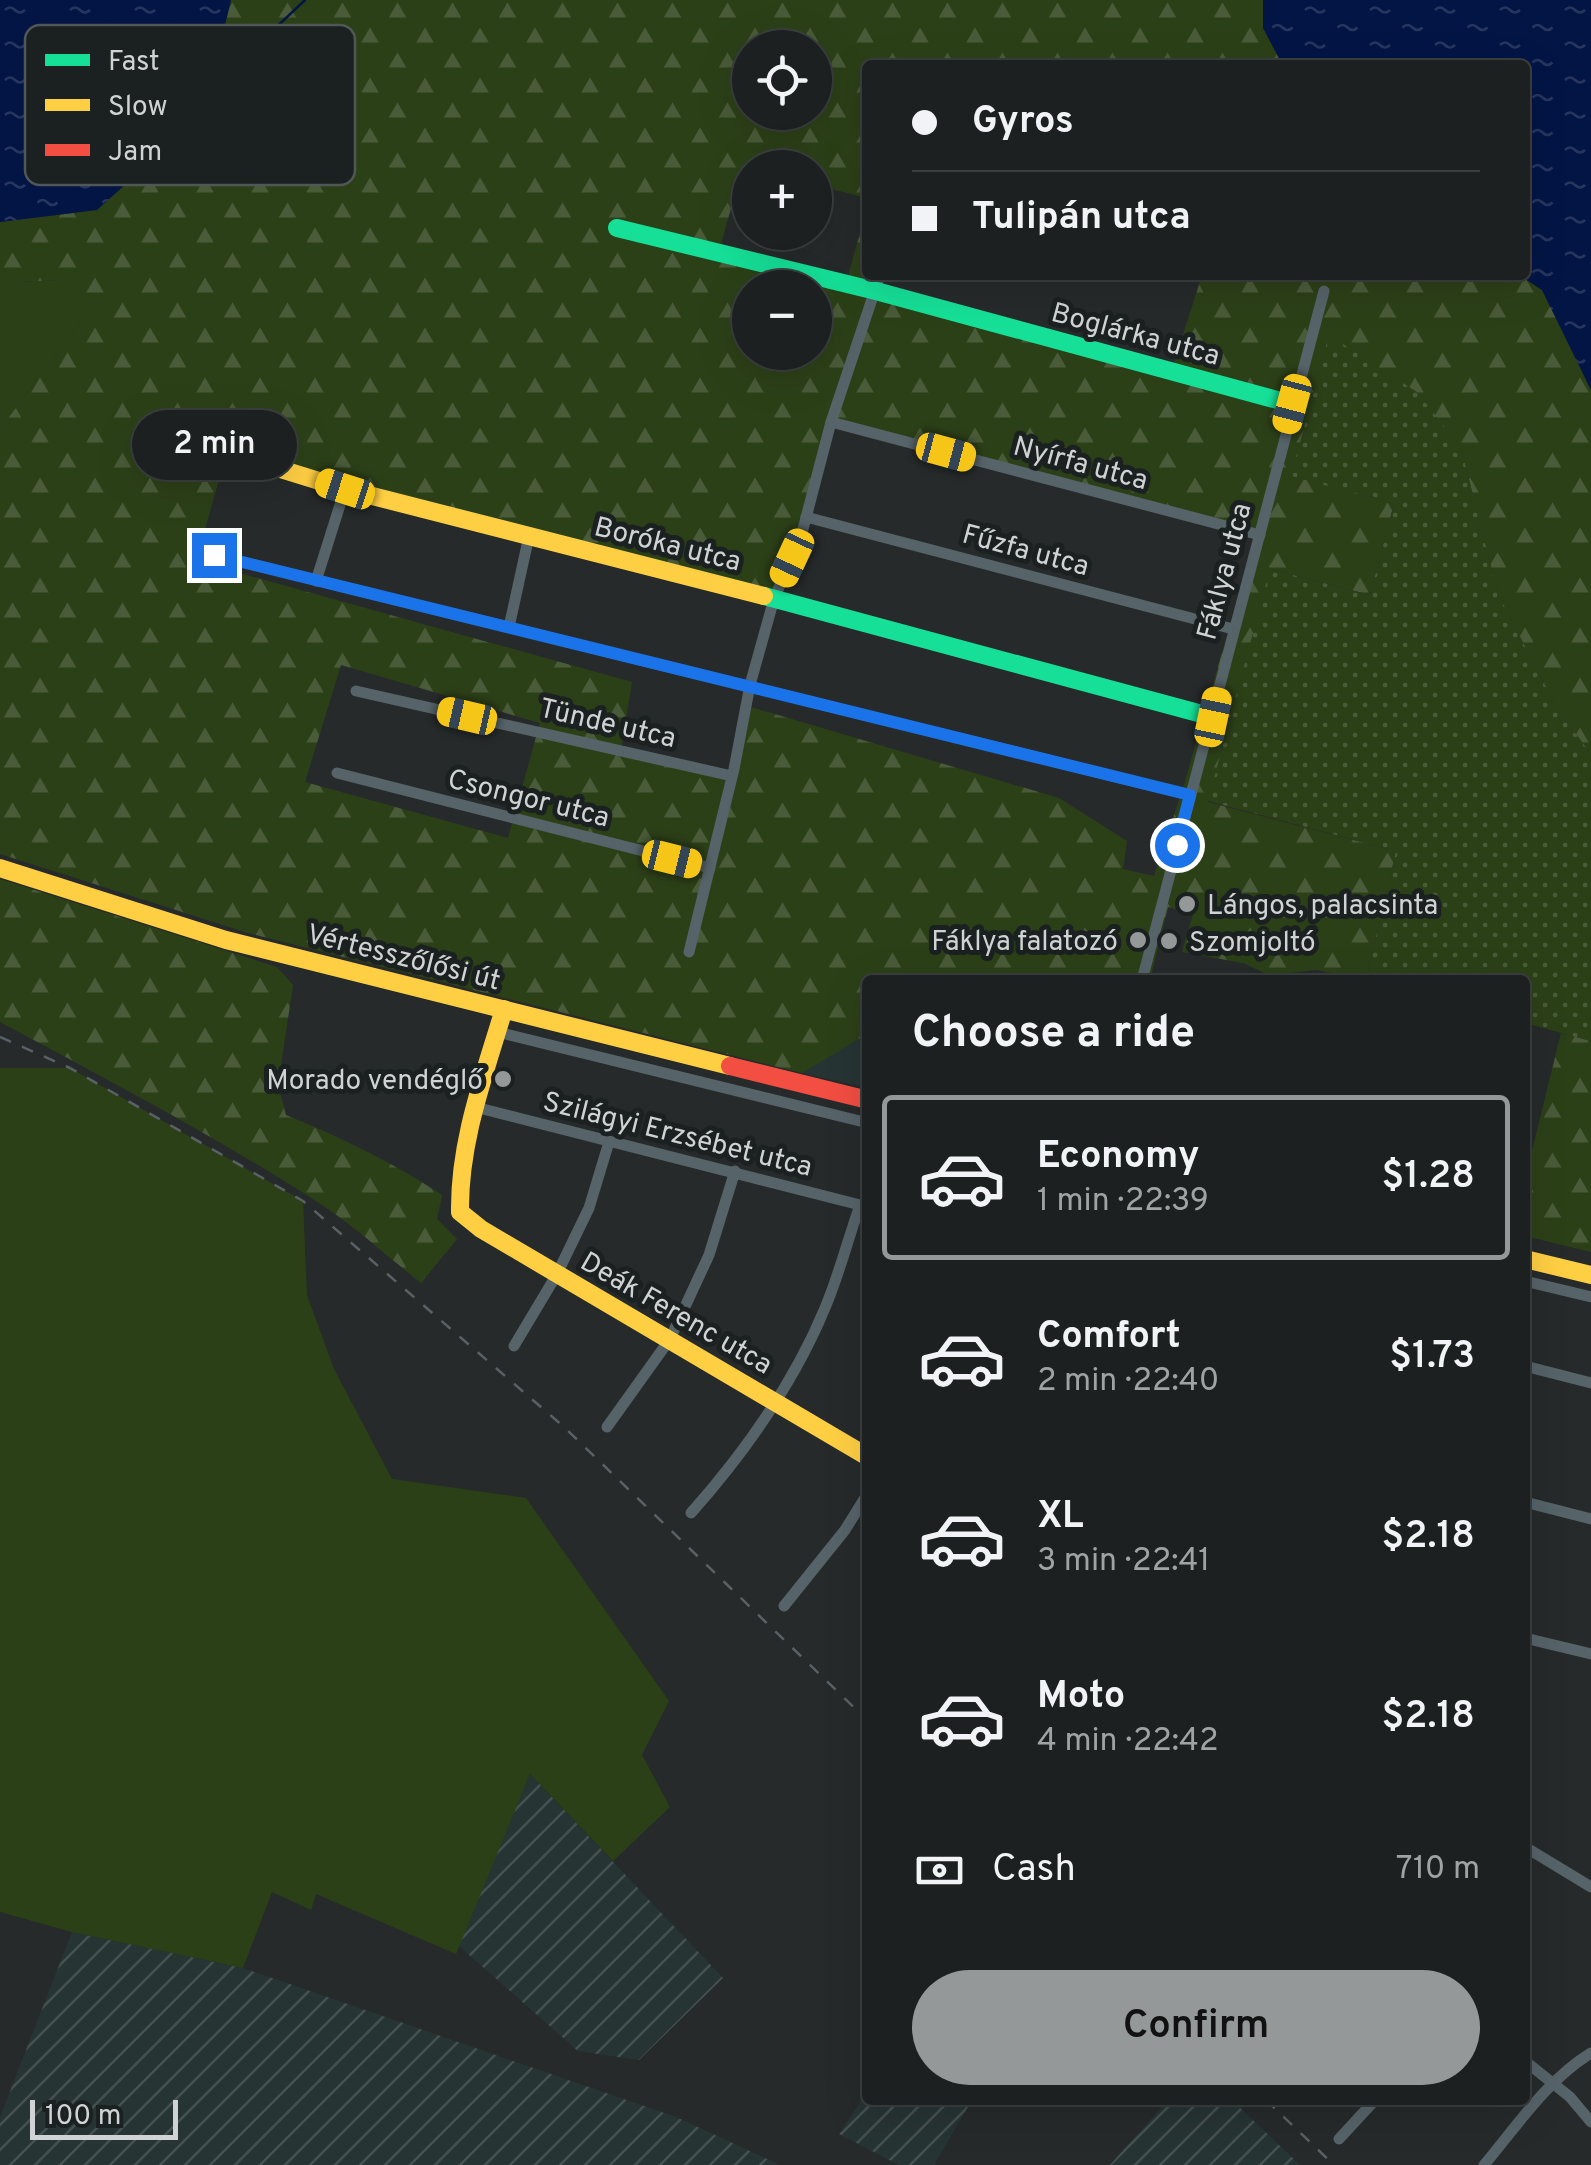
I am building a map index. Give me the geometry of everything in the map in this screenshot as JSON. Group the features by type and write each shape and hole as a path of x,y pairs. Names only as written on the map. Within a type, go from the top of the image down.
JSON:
{"street":[{"name":"Boglárka utca","path":"617,228 862,280"},
{"name":"Boglárka utca","path":"878,283 1292,404"},
{"path":"689,952 750,685 774,598 806,517 831,422 878,283"},
{"name":"Fáklya utca","path":"1143,975 1324,292"},
{"name":"Nyírfa utca","path":"831,422 1260,535"},
{"name":"Boróka utca","path":"225,452 345,489 774,598 1213,717"},
{"path":"316,581 345,489"},
{"name":"Fűzfa utca","path":"806,517 1233,628"},
{"path":"509,627 530,536"},
{"path":"214,555 1190,795"},
{"name":"Tünde utca","path":"356,691 732,776"},
{"name":"Csongor utca","path":"336,773 710,868"},
{"name":"Vértesszőlősi út","path":"0,868 226,940 862,1098"},
{"path":"475,1107 504,1009"},
{"name":"Vértesszőlősi út","path":"497,1032 862,1122"},
{"path":"626,1064 631,1040"},
{"name":"Szilágyi Erzsébet utca","path":"475,1107 862,1205"},
{"name":"Deák Ferenc utca","path":"475,1107 458,1190 460,1212 481,1229 862,1453"},
{"path":"514,1346 589,1208 609,1142"},
{"path":"607,1427 670,1338 709,1255 735,1171"},
{"path":"691,1513 731,1468 778,1403 825,1308 862,1211"},
{"path":"1530,1260 1591,1275"},
{"path":"1530,1282 1591,1297"},
{"path":"1530,1367 1591,1382"},
{"path":"784,1606 862,1503"},
{"path":"1530,1503 1591,1519"},
{"path":"1530,1639 1591,1654"},
{"path":"1530,1850 1591,1888"},
{"path":"1484,2165 1554,2082 1591,2053"},
{"path":"1530,2065 1554,2082 1591,2122"},
{"path":"1340,2139 1370,2105"}],"shaded area":[{"path":"862,1036 862,1087 802,1073"},
{"path":"530,1774 723,1978 639,2060 578,2051 458,1945"},
{"path":"72,1932 243,1968 676,2117 780,2165 0,2165 0,2117"},
{"path":"862,2100 862,2105 969,2105 934,2165 899,2165 839,2134"},
{"path":"1164,2105 1237,2105 1300,2165 1110,2165"}],"green space":[{"path":"231,0 1263,0 1263,28 1280,60 862,60 862,197 832,189 832,150 732,150 732,205 721,244 732,250 824,270 732,270 732,370 832,370 832,272 848,276 862,225 862,280 883,280 881,289 1173,366 1200,280 1527,280 1542,290 1591,390 1591,754 1559,712 1498,594 1461,448 1292,476 1394,504 1370,595 1271,569 1208,802 1396,851 1367,975 1316,970 1269,975 1243,963 1182,952 1193,914 1168,907 1151,975 862,975 862,1037 802,1073 248,933 0,854 0,429 97,300 57,280 17,282 0,299 0,222 97,210 125,185 355,185 355,25 225,25","holes":["832,422 1257,531 1154,876 1123,869 1127,841 1059,798 744,705 726,780 621,750 632,682 196,561 224,462 694,573 774,599 802,533","341,665 540,723 508,838 305,782"]},
{"path":"57,280 97,300 0,429 0,299 17,282"},
{"path":"1329,335 1417,392 1461,448 1498,594 1559,712 1591,754 1591,1041 1530,1024 1530,975 1367,975 1396,851 1208,801 1270,569 1370,595 1394,504 1291,476"},
{"path":"0,879 277,967 293,985 278,1085 286,1115 366,1151 442,1195 437,1219 457,1239 421,1283 337,1216 286,1182 0,1022"},
{"path":"1561,1033 1591,1041 1591,1252 1530,1237 1530,1159"},
{"path":"0,1068 70,1068 303,1201 307,1295 334,1369 392,1479 526,1498 669,1701 642,1755 670,1807 613,1861 530,1774 456,1954 316,1894 311,1910 272,1892 243,1968 72,1932 0,1912"}],"water":[{"path":"0,0 231,0 225,25 25,25 25,185 125,185 97,210 0,222"},
{"path":"1263,0 1591,0 1591,390 1542,290 1527,280 1530,280 1530,60 1280,60 1263,28"}],"waterway":[{"path":"279,25 305,0"}],"railway":[{"path":"0,1037 70,1068 303,1201 564,1427 862,1715"},
{"path":"1271,2105 1334,2165"}],"traffic: fast":[{"path":"617,228 876,291 1292,404"},
{"path":"764,596 1213,717"}],"traffic: slow":[{"path":"225,452 345,489 764,596"},
{"path":"0,868 226,940 730,1066"},
{"path":"504,1009 468,1135 460,1212 481,1229 862,1453"},
{"path":"1530,1260 1591,1275"}],"traffic: jam":[{"path":"730,1066 862,1099"}],"place":[{"name":"Lángos, palacsinta","path":"1187,904"},
{"name":"Fáklya falatozó","path":"1138,940"},
{"name":"Szomjoltó","path":"1169,941"},
{"name":"Morado vendéglő","path":"503,1079"}],"route":[{"path":"214,555 1190,795 1177,845"}]}
